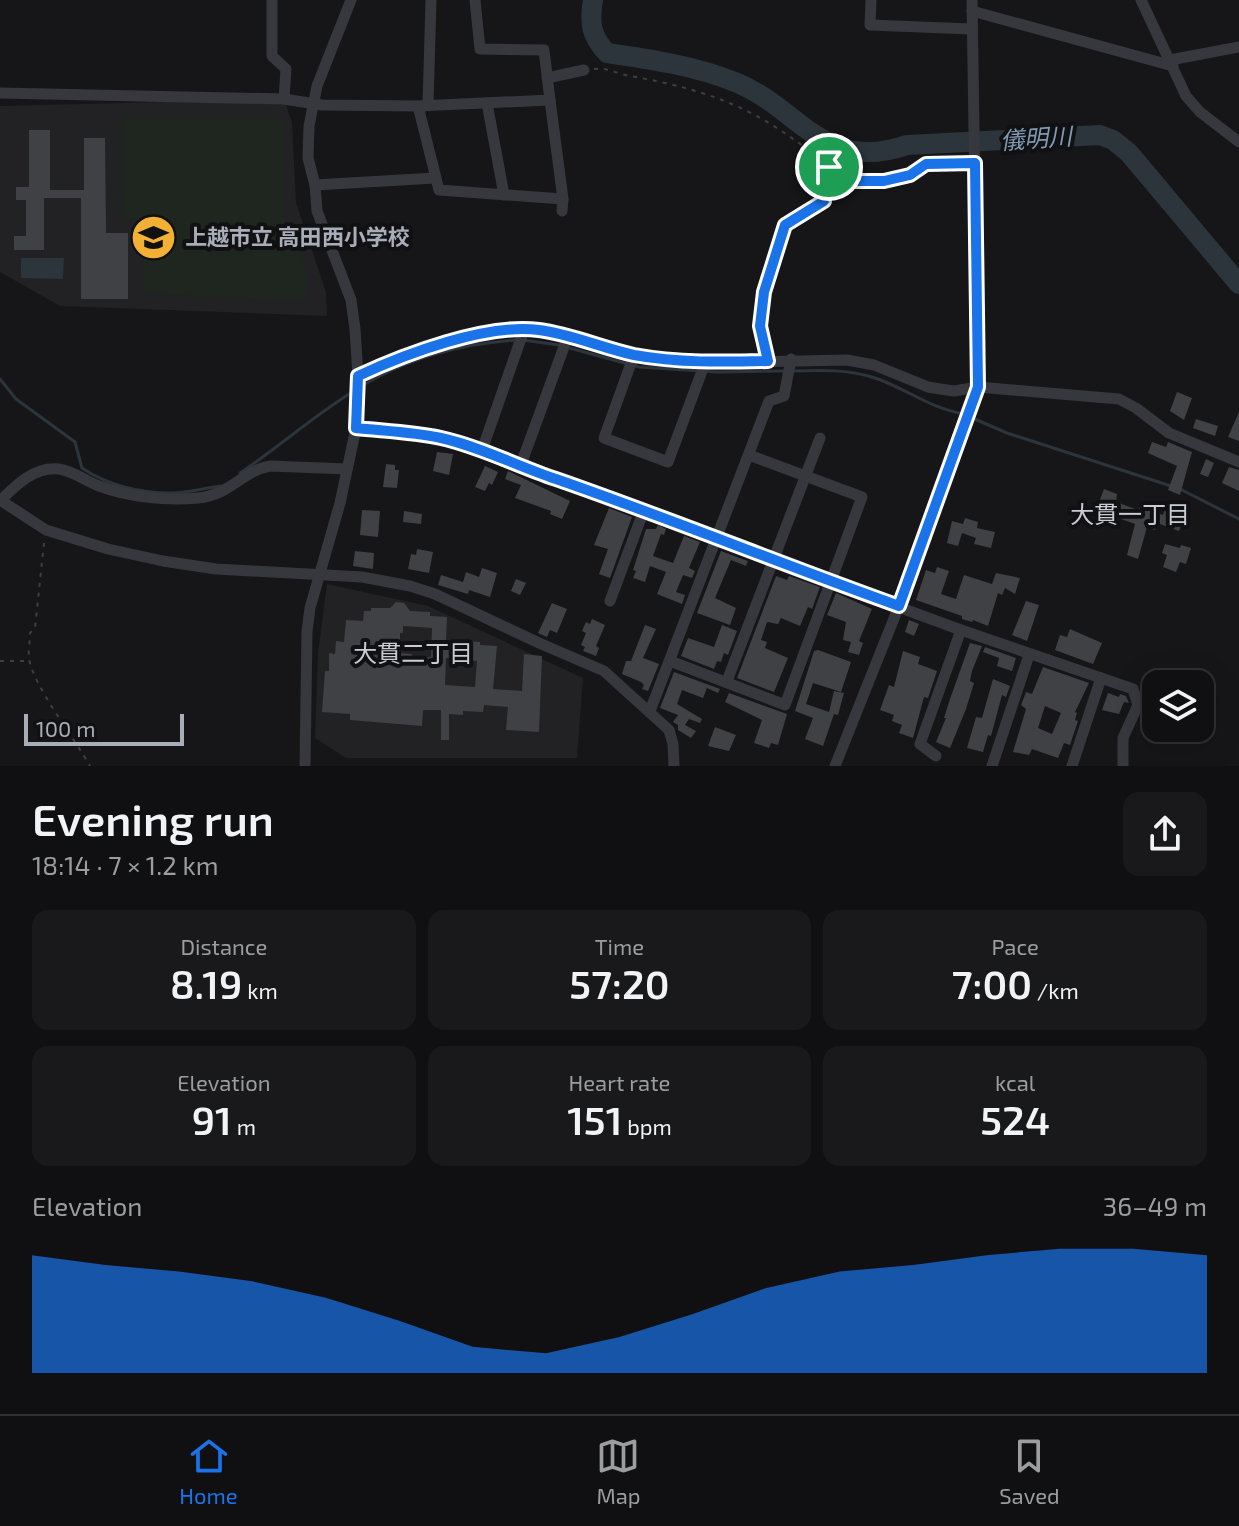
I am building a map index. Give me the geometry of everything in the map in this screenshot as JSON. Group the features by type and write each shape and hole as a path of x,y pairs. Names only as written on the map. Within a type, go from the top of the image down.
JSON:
{"street":[{"path":"272,0 272,56 286,69 284,99"},
{"path":"305,766 310,608 340,503 356,428 358,376 351,300 317,211 308,158 309,126 313,102 351,0"},
{"path":"431,0 423,105 439,190 504,195 562,205 544,50 480,49 475,0"},
{"path":"871,0 870,25 971,29"},
{"path":"1141,0 1193,104 1239,142"},
{"path":"835,766 899,606 978,387 972,5 1172,63 1239,47"},
{"path":"547,78 584,70"},
{"path":"0,93 284,99 322,105 550,100"},
{"path":"487,103 504,195"},
{"path":"315,185 435,178"},
{"path":"358,376 392,360 485,333 538,329 634,355 705,363 847,360 874,365 940,389 954,391 978,387 1119,399 1169,433 1239,462"},
{"path":"482,450 524,330"},
{"path":"520,467 568,336"},
{"path":"634,355 604,438 668,462 705,363"},
{"path":"650,711 769,401 784,396 791,359"},
{"path":"356,428 439,437 482,450 520,467 644,510 716,540 1029,655 1133,689 1138,705 1123,738 1123,766"},
{"path":"727,681 820,438"},
{"path":"670,661 785,705 862,497 749,455"},
{"path":"347,469 270,466 260,468 220,493 174,499 109,489 52,469 26,477 0,500 46,530 108,549 163,561 216,569 362,577 435,594 604,671 669,730 674,766"},
{"path":"610,601 644,510"},
{"path":"936,756 920,744 961,630"},
{"path":"992,766 1029,655"},
{"path":"1072,766 1101,678"}],"path":[{"path":"584,70 600,68 675,83 713,95 758,115 852,181 884,181 910,175 926,164 975,158"},
{"path":"768,361 760,326 768,279 785,225 824,201 823,174 829,167"},
{"path":"46,530 35,628 30,633 29,661 51,706 90,766"},
{"path":"0,661 29,661"}],"shaded area":[{"name":"上越市立 高田西小学校","path":"284,99 292,123 296,203 326,292 327,316 60,306 0,272 0,106"},
{"path":"121,118 282,119 282,211 306,273 306,301 144,293 143,218 122,218"},
{"path":"21,258 64,258 63,279 21,278"},
{"path":"327,584 428,606 583,678 577,758 346,758 315,738 318,653"}],"building":[{"path":"29,130 50,130 50,190 84,190 84,138 105,138 106,233 128,233 128,299 81,299 81,198 44,198 44,250 14,250 14,236 26,236 26,200 16,200 16,187 29,187"},
{"path":"1177,392 1192,398 1184,420 1170,411"},
{"path":"1239,412 1239,441 1228,437"},
{"path":"1196,419 1218,426 1215,436 1193,428"},
{"path":"1152,442 1166,447 1168,442 1192,452 1180,495 1168,490 1177,466 1148,453"},
{"path":"437,452 453,454 449,475 433,471"},
{"path":"1206,459 1214,463 1208,477 1200,474"},
{"path":"386,464 395,465 395,470 399,470 397,488 383,487"},
{"path":"485,466 498,472 485,491 475,487"},
{"path":"1229,467 1239,470 1239,491 1222,483"},
{"path":"508,471 570,501 562,519 550,514 551,511 515,498 521,485 505,479"},
{"path":"1104,489 1117,494 1116,502 1138,510 1140,507 1163,515 1165,509 1174,512 1186,519 1183,527 1179,531 1157,523 1155,530 1147,527 1138,559 1127,555 1135,524 1110,515 1111,510 1098,505"},
{"path":"609,508 632,517 610,578 599,574 608,549 594,545"},
{"path":"362,510 380,511 378,537 360,535"},
{"path":"404,511 422,514 421,524 403,522"},
{"path":"965,518 978,522 977,528 995,532 991,548 974,544 976,538 962,533 958,546 947,543 952,521 963,524"},
{"path":"658,525 666,529 653,556 673,563 684,536 700,542 689,568 695,571 692,578 683,575 676,592 685,595 682,604 657,594 666,572 650,566 645,582 633,578 646,529 656,529"},
{"path":"1165,544 1191,548 1186,564 1180,562 1176,572 1163,567 1167,555 1162,553"},
{"path":"417,549 433,552 429,573 408,569 411,554 416,555"},
{"path":"355,551 374,553 373,569 353,566"},
{"path":"721,551 748,561 746,566 731,560 715,598 736,608 730,625 697,613"},
{"path":"937,567 949,571 941,594 956,599 964,575 992,584 996,573 1020,578 1015,594 1005,588 1002,595 998,593 988,626 916,600 926,570 935,573"},
{"path":"482,568 497,573 490,597 438,585 441,575 463,582 466,572 479,577"},
{"path":"776,576 787,580 789,576 820,587 812,609 808,607 800,626 781,618 778,624 767,622 761,640 767,642 765,648 788,658 774,692 737,678"},
{"path":"516,579 526,583 520,595 511,591"},
{"path":"836,593 872,609 859,641 863,643 859,655 848,652 851,642 843,640 846,622 827,615"},
{"path":"1026,601 1039,605 1027,641 1012,635"},
{"path":"396,602 404,603 410,611 447,617 446,640 497,646 493,689 522,691 524,654 542,656 539,732 506,730 508,707 484,705 483,712 449,714 449,740 441,740 441,710 423,710 422,726 350,720 350,714 322,712 329,653 335,654 336,641 344,642 346,620 363,621 364,611 390,608","holes":["403,626 432,628 431,657 412,657 412,654 400,653","446,658 477,661 475,687 445,685"]},
{"path":"552,603 567,609 557,633 550,630 547,637 538,633"},
{"path":"592,619 605,625 596,646 599,648 596,656 583,651 585,647 581,645 586,633 582,631 586,622 590,624"},
{"path":"909,620 919,624 914,636 905,632"},
{"path":"645,625 656,629 643,658 659,664 648,691 642,689 644,685 641,682 622,674 626,661 631,661"},
{"path":"722,625 737,631 728,655 724,653 714,669 681,656 688,638 714,647"},
{"path":"1070,629 1102,643 1093,664 1055,650 1060,635 1067,637"},
{"path":"970,643 982,646 972,671 970,681 974,683 966,709 950,748 936,742"},
{"path":"985,647 1016,658 1012,671 997,666 999,658 983,652"},
{"path":"814,651 851,662 841,692 813,683 806,704 829,712 834,691 844,693 838,715 834,714 823,746 805,739 813,718 795,711"},
{"path":"903,651 920,657 918,664 937,671 928,698 924,697 913,738 899,733 902,725 892,721 894,715 880,710 889,685 894,687"},
{"path":"1043,667 1089,683 1075,712 1075,720 1078,721 1070,745 1064,743 1058,758 1032,749 1029,755 1013,752 1026,709 1021,705 1026,692 1032,694","holes":["1045,706 1061,713 1052,734 1038,728"]},
{"path":"674,672 720,689 718,693 707,688 703,698 682,690 677,704 702,719 700,723 689,719 685,725 696,731 691,738 678,730 678,725 673,722 678,715 660,708"},
{"path":"993,679 1010,686 1006,697 1002,695 991,736 988,735 983,752 967,748 976,717 982,718"},
{"path":"729,693 787,714 778,745 771,743 769,748 754,743 762,720 725,702"},
{"path":"1108,693 1126,696 1129,703 1124,702 1119,714 1102,710"},
{"path":"715,727 736,735 729,751 708,746"}],"waterway":[{"name":"儀明川","path":"593,0 592,29 607,53 688,67 720,76 758,93 833,145 854,151 878,152 907,145 1100,135 1113,140 1129,153 1239,284"},
{"path":"360,387 396,368 435,354 516,340"},
{"path":"523,340 559,345"},
{"path":"566,347 639,367 717,372 784,371"},
{"path":"792,371 857,373 889,383 941,408 964,414"},
{"path":"0,379 16,399 75,442 82,468 102,479 136,490 159,493 221,486"},
{"path":"240,473 354,391"},
{"path":"970,417 1007,433 1171,486"},
{"path":"1178,488 1239,519"}],"place":[{"name":"上越市立 高田西小学校","path":"154,237"}],"district":[{"name":"大貫一丁目","path":"1130,515"},
{"name":"大貫二丁目","path":"413,654"}],"route":[{"path":"975,163 978,387 899,606 520,467 482,450 439,437 356,428 358,376 392,360 485,333 538,329 634,355 705,363 768,361 760,326 764,292 785,225 824,201 823,174 829,167 852,181 884,181 910,175 926,164 975,163"}]}
